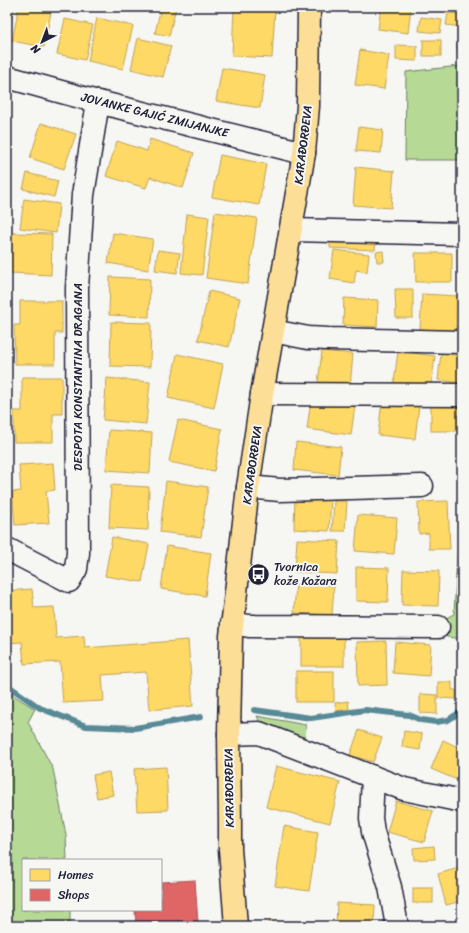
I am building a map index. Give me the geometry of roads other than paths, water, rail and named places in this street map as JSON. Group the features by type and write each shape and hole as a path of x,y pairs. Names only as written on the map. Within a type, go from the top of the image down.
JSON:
{"main road":[{"name":"KARAĐORĐEVA","path":"236,926 230,849 229,675 232,623 248,487 262,394 304,153 308,106 309,7"}],"street":[{"name":"JOVANKE GAJIĆ ZMIJANJKE","path":"7,77 98,102 304,153"},
{"name":"DESPOTA KONSTANTINA DRAGANA","path":"7,549 69,582 76,569 78,553 77,288 83,195 98,102"},
{"path":"291,230 462,234"},
{"path":"273,331 308,338 462,342"},
{"path":"262,394 462,395"},
{"path":"248,487 280,490 422,486"},
{"path":"232,623 249,626 438,627"},
{"path":"229,734 259,733 404,789 462,801"},
{"path":"373,777 370,818 390,887 397,926"}],"waterway":[{"path":"7,685 40,708 86,726 135,728 201,717"},
{"path":"254,710 311,718 365,710 409,715 421,720 436,722 448,720 462,711"}],"place":[{"name":"Tvornica kože Kožara","path":"258,574"}]}
